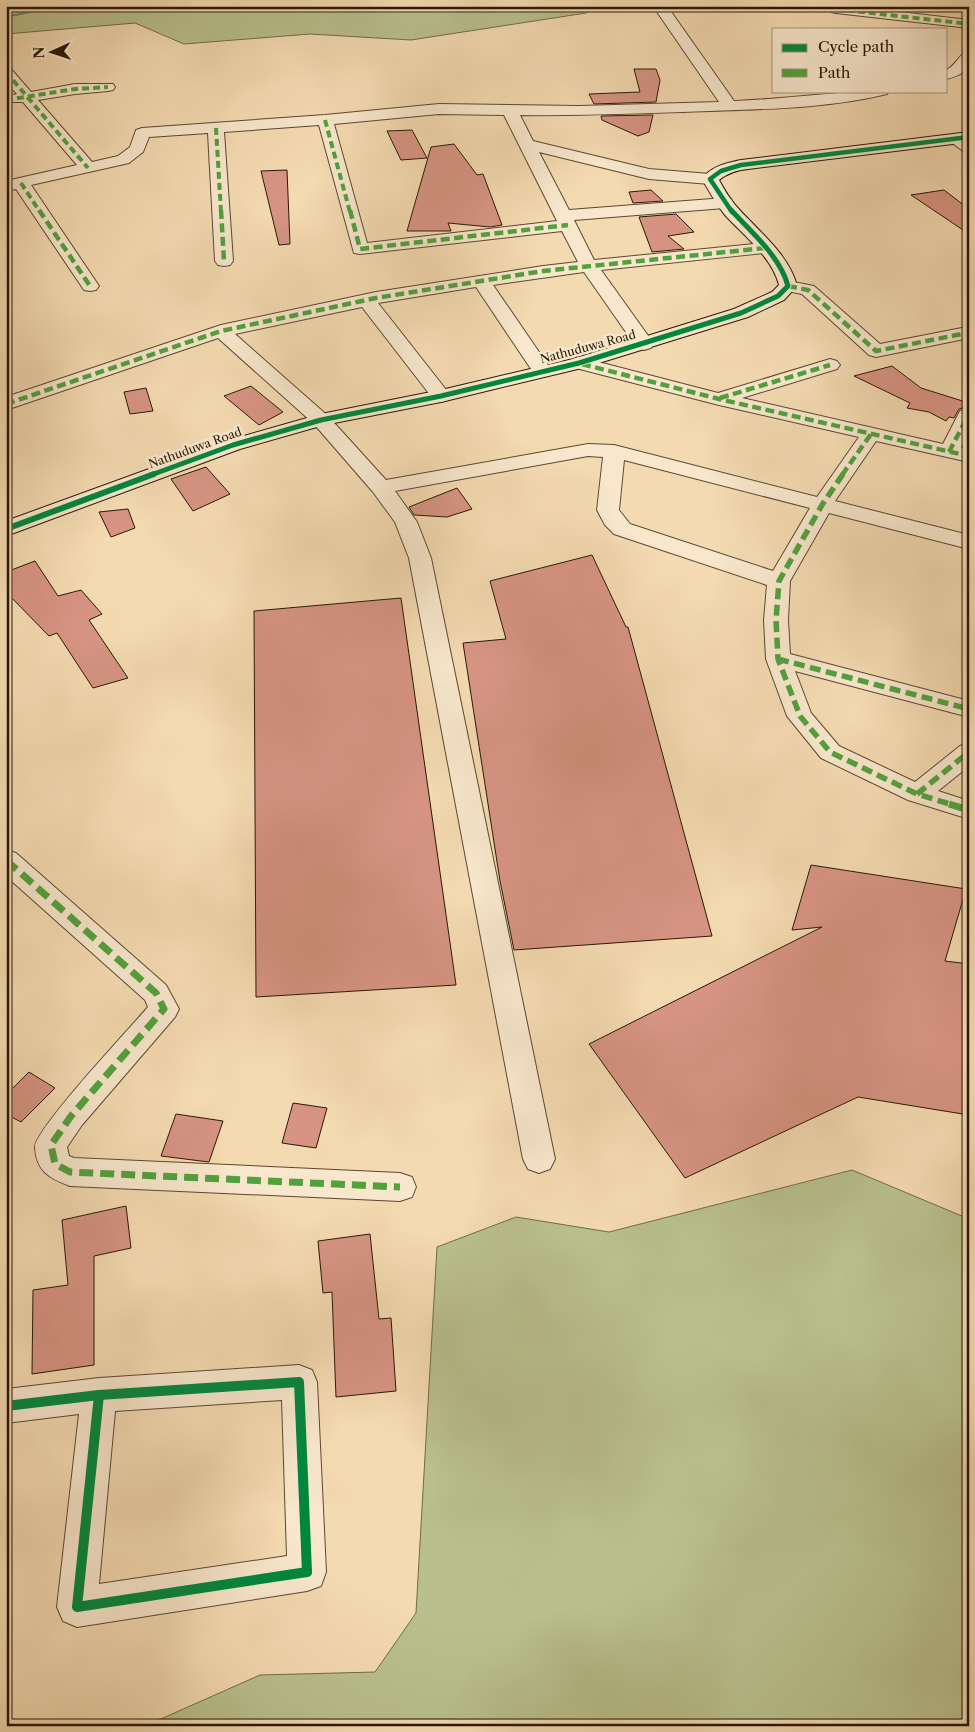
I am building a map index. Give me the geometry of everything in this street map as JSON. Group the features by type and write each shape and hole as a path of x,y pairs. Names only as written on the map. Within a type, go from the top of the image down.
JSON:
{"street":[{"path":"660,6 730,106"},
{"path":"836,9 969,24"},
{"path":"948,74 956,71 969,55"},
{"path":"6,72 88,168"},
{"path":"6,100 75,89 108,87"},
{"path":"90,286 14,185 123,160 137,149 142,133 324,120 438,109 580,111 730,106 790,103 872,92"},
{"path":"510,111 589,267 644,344"},
{"path":"324,120 360,249 566,220 725,203"},
{"path":"216,128 224,261"},
{"path":"710,179 716,172 754,163 964,142"},
{"path":"526,144 649,174 710,179"},
{"path":"710,179 725,203 765,248 788,279 788,286 808,290 876,351 967,333"},
{"path":"6,404 221,332 366,300 543,271 765,248"},
{"path":"480,281 542,372"},
{"name":"Nathuduwa Road","path":"6,529 233,445 322,420 441,396 578,363 741,313 778,296 788,286"},
{"path":"366,300 441,396"},
{"path":"221,332 322,420 381,487 406,522 420,558 539,1158"},
{"path":"578,363 719,399 959,454 967,415 969,414"},
{"path":"719,399 830,365"},
{"path":"871,434 822,505 779,581 776,620 778,659 800,716 830,752 917,794 969,810"},
{"path":"381,487 588,450 614,451 969,542"},
{"path":"614,451 608,510 613,520 622,529 779,581"},
{"path":"778,659 969,709"},
{"path":"917,794 969,752"},
{"path":"6,860 156,994 164,1009 71,1116 51,1146 54,1164 70,1172 400,1187"},
{"path":"6,1406 99,1394 299,1382 307,1572 77,1607 99,1394"}],"green space":[{"path":"6,6 602,6 586,13 411,40 310,34 184,44 135,23 6,34"},
{"path":"852,1170 969,1219 969,1726 145,1726 260,1675 375,1672 416,1613 437,1247 516,1217 609,1232"}],"building":[{"path":"634,69 656,69 660,80 656,102 594,104 589,94 640,92"},
{"path":"653,115 649,132 638,136 602,120 601,116"},
{"path":"412,130 427,158 401,160 387,131"},
{"path":"454,144 477,175 483,174 502,225 490,227 448,223 451,231 407,231 431,147"},
{"path":"287,170 290,244 279,245 261,171"},
{"path":"651,190 663,201 633,203 629,192"},
{"path":"944,190 969,209 969,234 911,195"},
{"path":"676,214 694,232 668,236 684,249 652,252 639,217"},
{"path":"892,366 921,388 969,403 969,406 959,409 954,418 949,417 946,421 929,412 907,408 910,403 854,376"},
{"path":"251,386 283,412 259,425 224,396"},
{"path":"146,388 153,411 130,414 124,392"},
{"path":"206,467 230,494 193,511 171,479"},
{"path":"457,488 472,509 447,517 414,515 409,507"},
{"path":"128,509 135,528 111,537 99,512"},
{"path":"592,555 626,627 628,627 712,936 514,950 500,881 463,643 506,639 490,581"},
{"path":"35,561 58,596 81,590 102,614 89,620 128,678 93,688 57,633 49,636 6,592 6,572"},
{"path":"401,598 456,985 256,997 254,611"},
{"path":"811,865 966,889 945,961 969,964 969,1115 858,1097 685,1178 589,1044 822,927 792,930"},
{"path":"29,1072 55,1088 21,1122 6,1114 6,1095"},
{"path":"293,1103 327,1108 316,1148 282,1143"},
{"path":"176,1114 223,1121 209,1162 161,1156"},
{"path":"126,1206 131,1248 94,1256 94,1365 32,1374 33,1290 68,1285 62,1220"},
{"path":"370,1234 379,1319 391,1318 396,1391 336,1397 332,1292 323,1293 318,1241"}],"waterway":[{"path":"6,17 61,6"}],"marked path":[{"path":"6,9 18,6"},
{"path":"836,9 969,24"},
{"path":"6,72 88,168"},
{"path":"6,100 75,89 108,87"},
{"path":"325,120 360,249 568,225"},
{"path":"216,128 224,261"},
{"path":"21,183 90,286"},
{"path":"6,404 221,331 376,298 543,271 765,248"},
{"path":"788,286 808,290 876,351 967,333"},
{"path":"582,364 719,399 969,456"},
{"path":"720,398 830,365"},
{"path":"949,452 969,414"},
{"path":"871,434 822,505 779,581 776,620 778,659 800,716 830,752 917,794 969,810"},
{"path":"778,659 969,709"},
{"path":"917,794 969,752"},
{"path":"6,860 156,993 164,1009 71,1116 51,1145 55,1164 70,1172 400,1187"}],"cycle path":[{"path":"6,529 233,445 321,420 441,396 579,363 741,313 778,296 788,286 786,277 780,267 722,199 710,179 715,174 734,166 969,137"},
{"path":"6,1406 99,1395 299,1382 307,1572 77,1607 99,1395"}]}
